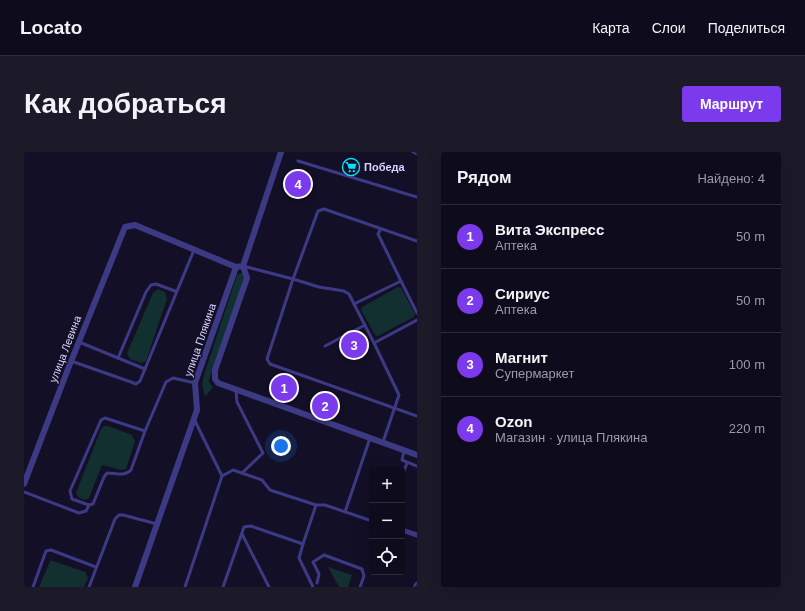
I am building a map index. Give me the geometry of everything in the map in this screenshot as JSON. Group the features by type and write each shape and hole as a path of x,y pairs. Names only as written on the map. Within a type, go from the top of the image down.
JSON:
{"street":[{"path":"281,152 244,266 247,278 214,374 215,379 222,386 417,455"},
{"name":"улица Левина","path":"24,484 122,231 129,225 135,225 194,250"},
{"path":"194,250 236,267 244,266"},
{"name":"улица Плякина","path":"135,587 197,410 195,383 236,267"}],"lane":[{"path":"413,152 417,154"},
{"path":"298,161 417,197"},
{"path":"417,241 380,230 324,209 318,211 266,359 270,364 417,416"},
{"path":"380,230 378,234 417,313"},
{"path":"71,361 136,384 140,381 175,291 194,250"},
{"path":"244,266 319,287 344,291 349,294 400,395 383,443"},
{"path":"354,304 401,281"},
{"path":"118,358 146,292 151,285 156,284 175,291"},
{"path":"374,343 417,320"},
{"path":"325,346 365,325"},
{"path":"78,342 145,369"},
{"path":"24,492 79,513 86,511 89,505 93,504 107,473 127,474 131,470 145,431 166,382 173,378 195,383"},
{"path":"236,391 237,402 263,453 242,473"},
{"path":"89,505 72,499 70,491 101,420 108,418 145,431"},
{"path":"194,419 222,476"},
{"path":"345,512 370,438"},
{"path":"404,451 401,459 407,463 417,466"},
{"path":"405,468 407,463"},
{"path":"185,587 222,476 233,470 262,480 270,490 316,506 325,505 369,520"},
{"path":"313,587 299,558 316,506"},
{"path":"89,587 115,519 119,515 157,524"},
{"path":"223,587 244,527 251,526 303,544"},
{"path":"405,531 417,535"},
{"path":"241,533 269,587"},
{"path":"33,587 46,551 51,550 96,567"},
{"path":"317,584 319,574 314,562 324,555 362,569 364,573 360,587"},
{"path":"311,583 317,584 320,587"}],"green space":[{"path":"242,273 244,275 244,279 209,380 213,387 205,397 202,384 204,375 237,275"},
{"path":"398,287 401,288 415,314 414,317 378,336 375,335 361,310 362,307"},
{"path":"158,289 165,292 167,299 146,361 141,363 130,359 127,353 153,293"},
{"path":"104,426 108,426 132,435 135,441 126,469 121,470 102,465 89,498 85,500 78,497 76,493 101,429"},
{"path":"50,561 85,572 88,578 84,587 39,587"},
{"path":"328,567 352,575 348,587 339,587"}],"place":[{"name":"Победа","path":"351,167"},
{"name":"Ozon","path":"298,184"},
{"name":"Магнит","path":"354,345"},
{"name":"Вита Экспресс","path":"284,388"},
{"name":"Сириус","path":"325,406"}]}
